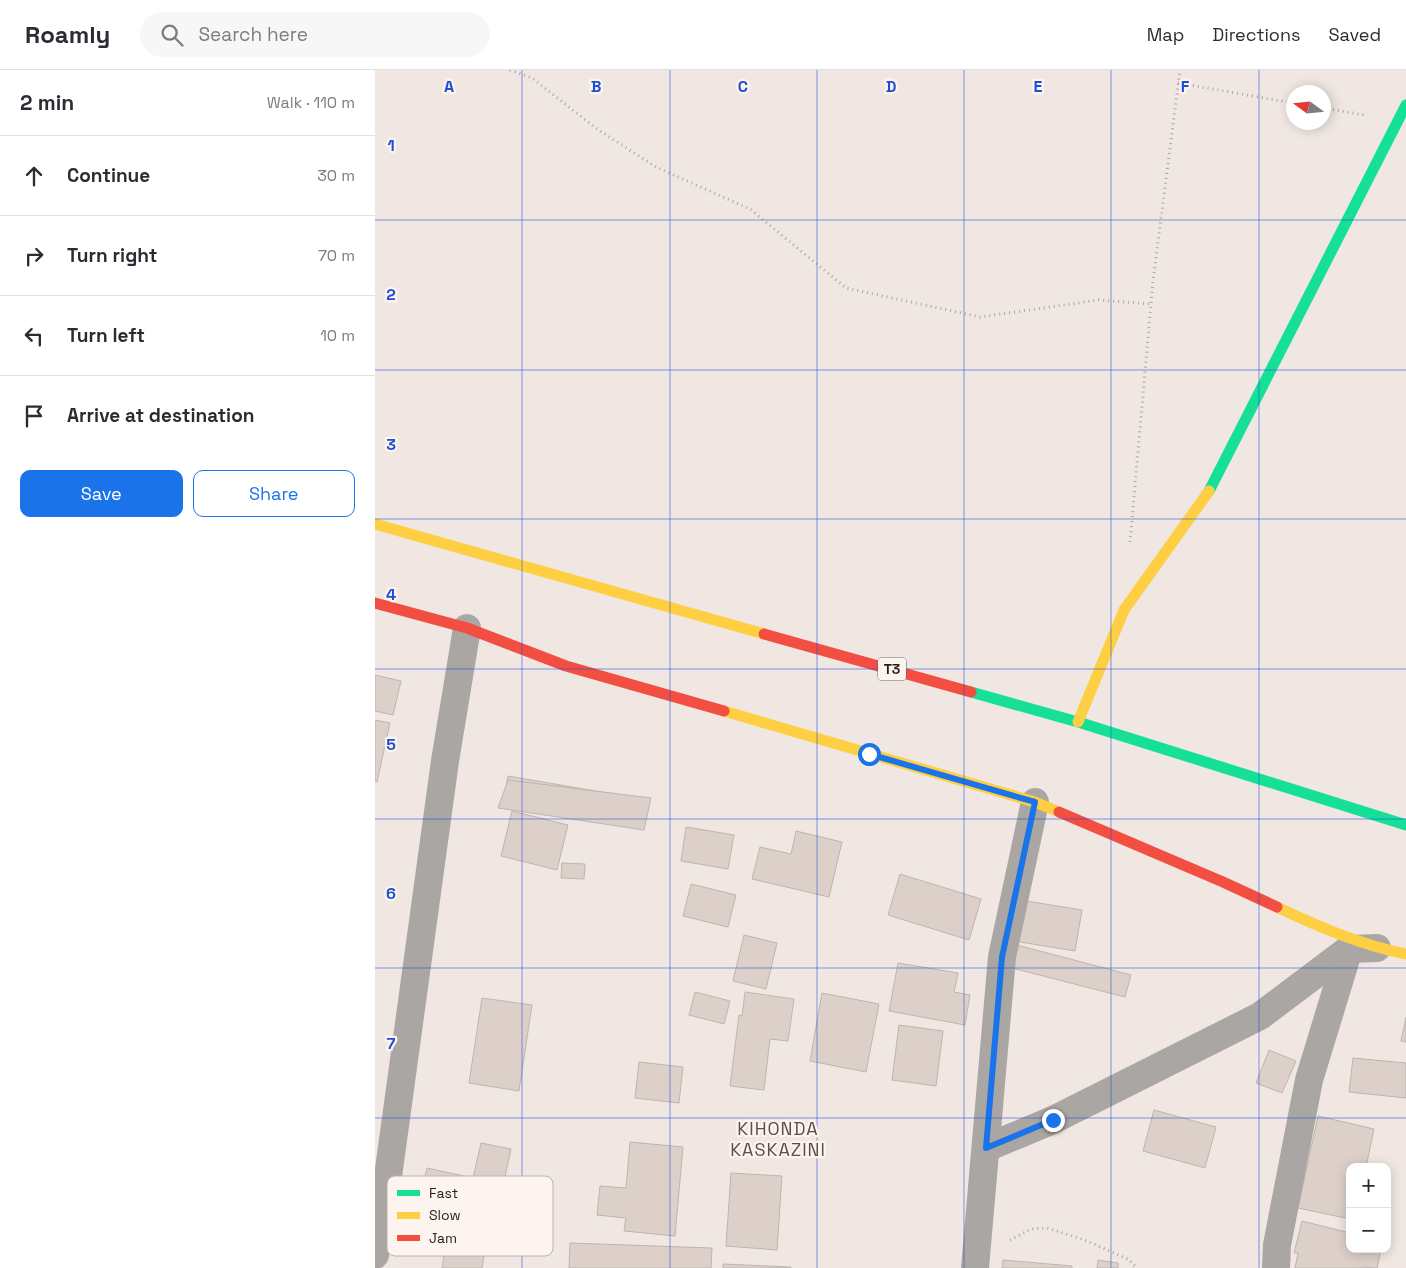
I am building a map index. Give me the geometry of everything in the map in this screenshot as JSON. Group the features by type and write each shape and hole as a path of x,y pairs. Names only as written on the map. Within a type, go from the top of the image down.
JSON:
{"main road":[{"path":"1078,722 1125,610 1213,485 1406,105"},
{"name":"T3","path":"375,524 1078,722 1406,825"},
{"path":"375,603 467,628 566,666 1035,802 1223,882 1319,927 1377,948 1406,954"}],"street":[{"path":"388,1176 445,760 467,628"},
{"path":"975,1263 1002,957 1035,802"},
{"path":"986,1148 1053,1120 1260,1016 1349,949 1377,948"},
{"path":"1276,1268 1277,1245 1309,1080 1349,949"},
{"path":"375,1255 387,1180"}],"path":[{"path":"510,70 532,78 597,129 656,167 750,209 846,288 979,317 1099,300 1151,304"},
{"path":"1130,551 1151,304 1180,70"},
{"path":"1178,83 1286,102"},
{"path":"975,1263 1031,1229 1047,1228 1081,1239 1128,1259 1137,1268"}],"building":[{"path":"375,675 401,681 393,715 375,711"},
{"path":"375,720 390,723 377,782 375,781"},
{"path":"508,776 642,799 637,828 503,806"},
{"path":"508,780 651,798 644,830 498,808"},
{"path":"512,811 568,825 557,870 501,856"},
{"path":"686,827 734,835 728,869 681,861"},
{"path":"796,831 842,842 829,897 752,879 760,847 791,854"},
{"path":"562,863 585,864 584,879 561,878"},
{"path":"900,874 981,899 969,940 888,915"},
{"path":"691,884 736,895 728,927 683,916"},
{"path":"1020,900 1082,910 1075,951 1014,941"},
{"path":"744,935 777,943 766,989 733,981"},
{"path":"1017,945 1131,975 1125,997 1012,968"},
{"path":"898,963 958,973 954,992 970,995 965,1025 889,1011"},
{"path":"695,992 730,1001 724,1024 689,1015"},
{"path":"745,992 794,999 788,1041 770,1039 764,1090 730,1086 739,1015 742,1016"},
{"path":"822,993 879,1004 866,1072 810,1061"},
{"path":"482,998 532,1005 519,1091 469,1083"},
{"path":"1406,1017 1406,1042 1401,1041"},
{"path":"899,1025 943,1031 936,1086 892,1080"},
{"path":"1269,1050 1296,1061 1282,1093 1256,1083"},
{"path":"1353,1058 1406,1063 1406,1098 1349,1092"},
{"path":"639,1062 683,1067 679,1103 635,1098"},
{"path":"1154,1110 1216,1127 1205,1168 1143,1151"},
{"path":"1318,1116 1374,1129 1367,1163 1346,1163 1346,1218 1298,1208"},
{"path":"630,1142 683,1147 675,1236 624,1231 626,1218 597,1215 600,1186 626,1188"},
{"path":"481,1143 511,1149 505,1176 473,1176"},
{"path":"427,1168 464,1176 425,1176"},
{"path":"731,1173 782,1176 777,1250 726,1246"},
{"path":"1302,1221 1346,1232 1346,1253 1380,1253 1377,1268 1295,1268 1298,1253 1294,1253"},
{"path":"570,1243 712,1248 711,1268 569,1268"},
{"path":"444,1256 484,1256 482,1268 442,1268"},
{"path":"1003,1260 1072,1266 1072,1268 1002,1268"},
{"path":"1098,1260 1118,1263 1118,1268 1097,1268"},
{"path":"723,1264 791,1267 791,1268 723,1268"}],"traffic: fast":[{"path":"1209,491 1406,105"},
{"path":"971,692 1078,722 1406,825"}],"traffic: slow":[{"path":"1078,722 1124,610 1209,491"},
{"path":"375,524 764,634"},
{"path":"724,711 1035,802 1059,812"},
{"path":"1277,907 1340,935 1406,954"}],"traffic: jam":[{"path":"375,603 467,628 566,666 724,711"},
{"path":"764,634 971,692"},
{"path":"1059,812 1277,907"}],"district":[{"name":"KIHONDA KASKAZINI","path":"778,1139"}],"route":[{"path":"869,754 1035,802 1002,957 986,1148 1053,1120"}]}
